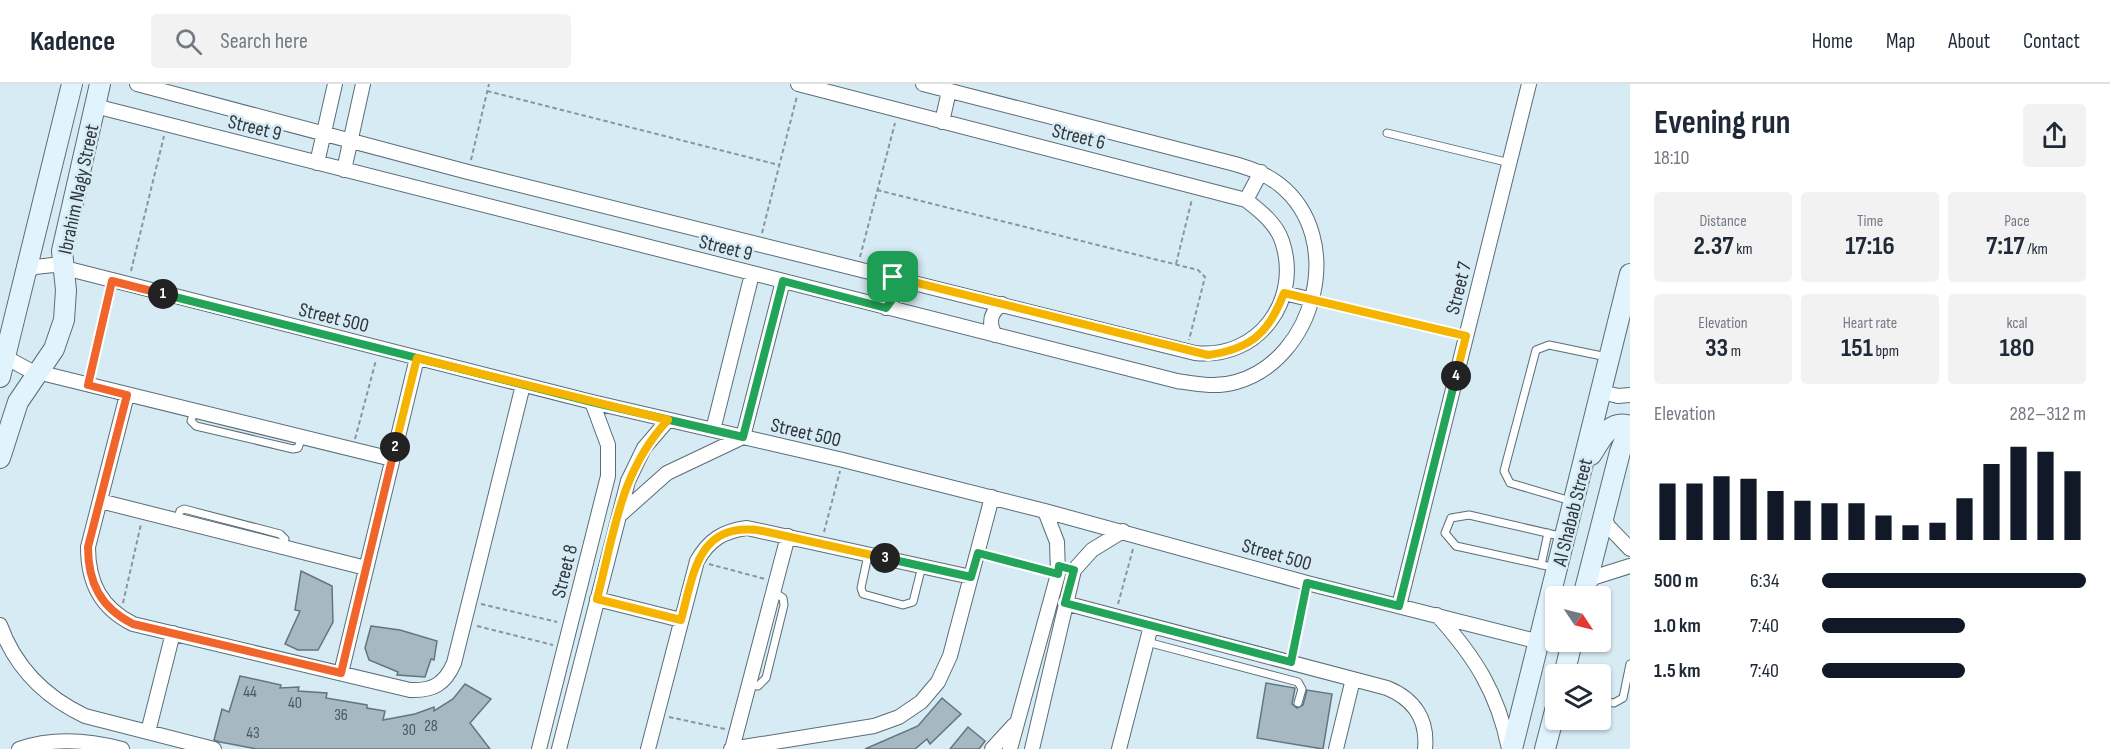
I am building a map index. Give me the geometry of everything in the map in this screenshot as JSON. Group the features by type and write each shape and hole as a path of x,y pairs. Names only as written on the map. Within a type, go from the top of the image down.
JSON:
{"street":[{"name":"Ibrahim Nagy Street","path":"0,377 28,271 72,84"},
{"name":"Ibrahim Nagy Street","path":"0,458 18,402 54,349 64,320 66,290 63,268 64,242 100,84"},
{"name":"Street 9","path":"137,84 468,172 1186,351 1208,355 1228,352 1248,344 1265,330 1284,293"},
{"path":"318,163 335,84"},
{"path":"344,170 363,84"},
{"name":"Street 6","path":"801,84 832,88 898,111 1195,185 1246,200 1267,217 1281,240 1287,267 1284,293"},
{"name":"Street 6","path":"923,84 1260,172 1282,186 1299,206 1310,230 1316,255 1313,300"},
{"name":"Street 7","path":"1399,606 1529,84"},
{"path":"942,122 949,91"},
{"name":"Street 9","path":"95,106 886,308 1177,381 1206,386 1236,382 1263,370 1286,351 1302,326 1313,300"},
{"path":"1246,200 1260,172"},
{"name":"Street 500","path":"28,271 44,264 63,268 523,385 992,497 1130,532 1307,583 1540,642"},
{"path":"713,430 752,274"},
{"path":"886,308 896,294 893,277"},
{"name":"Al Shabab Street","path":"1511,749 1540,642 1550,567 1557,535 1575,502 1629,278"},
{"path":"619,515 667,473 704,453 743,437 783,281"},
{"path":"1284,293 1313,300"},
{"path":"995,334 990,318 994,309 1002,304"},
{"path":"5,357 20,367 88,385 392,459"},
{"path":"341,673 417,358"},
{"path":"127,395 88,547 88,568 94,587 105,604 120,618 133,624 410,690 424,691 438,686 448,676 454,663 523,385"},
{"path":"1602,392 1618,396 1630,395"},
{"name":"Street 8","path":"539,749 608,476 608,446 592,402"},
{"name":"Street 8","path":"559,749 619,515 635,464 644,448 668,420"},
{"path":"1584,465 1611,427 1620,424 1630,426"},
{"name":"Al Shabab Street","path":"1586,586 1620,452 1630,426"},
{"path":"788,536 731,749 874,726 899,717 921,702 938,682 950,656 992,497"},
{"path":"100,501 366,568"},
{"path":"1010,749 1020,719 1058,570 1057,542 1045,511"},
{"path":"1604,516 1608,526 1630,549"},
{"path":"648,749 697,561 705,547 717,537 731,530 747,528 971,577"},
{"path":"1032,749 1074,570 1092,550 1130,532"},
{"path":"1589,586 1595,577 1630,566"},
{"path":"1058,570 1074,570"},
{"path":"597,599 681,620"},
{"path":"1065,603 1291,662 1401,694 1413,704 1421,717 1426,732 1425,749"},
{"path":"1437,615 1477,664 1493,692 1511,749"},
{"path":"0,625 16,660 42,689 70,709 101,720 213,749"},
{"path":"1119,749 1151,626"},
{"path":"148,732 173,633"},
{"path":"1336,749 1353,679"},
{"path":"547,717 566,721"},
{"path":"992,749 1020,719"},
{"path":"95,744 101,720"},
{"path":"1545,749 1550,730"},
{"path":"19,749 50,742 95,744 122,749"}],"lane":[{"path":"1387,133 1510,163"},
{"path":"1575,502 1510,483 1504,471 1536,350 1549,345 1610,358"},
{"path":"1550,567 1456,546 1445,533 1446,525 1451,518 1468,515 1557,535"},
{"path":"868,555 861,588 863,594 903,604 913,602 922,566"},
{"path":"1147,642 1298,682 1302,689 1298,703"},
{"path":"1611,703 1623,698 1630,664"}],"path":[{"path":"468,172 489,84"},
{"path":"759,244 801,84"},
{"path":"488,91 779,165"},
{"path":"857,268 898,111"},
{"path":"128,285 167,125"},
{"path":"1176,265 1195,185"},
{"path":"877,190 1198,270 1204,277 1186,351"},
{"path":"88,385 112,281"},
{"path":"1313,300 1466,336"},
{"path":"352,449 379,348"},
{"path":"821,544 843,460"},
{"path":"120,618 143,512"},
{"path":"1115,616 1130,532"},
{"path":"978,553 1058,570"},
{"path":"697,561 775,587"},
{"path":"1291,662 1307,583"},
{"path":"470,602 570,624"},
{"path":"464,623 565,648"},
{"path":"657,715 737,731"}],"building":[{"path":"301,571 332,586 333,622 318,650 298,650 285,644 300,611 295,610"},
{"path":"371,626 400,630 437,641 434,660 431,659 425,677 397,675 398,672 369,660 365,648"},
{"path":"240,676 281,685 280,688 299,687 298,691 327,693 326,698 367,705 367,708 385,711 383,720 415,714 434,707 434,711 453,699 465,684 491,699 470,723 490,749 257,749 214,740 222,709 229,712"},
{"path":"1266,683 1295,688 1292,704 1297,708 1303,705 1307,690 1332,694 1323,749 1257,738"},
{"path":"942,698 961,714 930,744 927,739 915,749 865,749 918,726"},
{"path":"968,727 985,741 979,749 950,749"}],"route":[{"path":"893,277 896,294 886,308 783,281 743,437 592,402 112,281 88,385 127,395 88,547 88,568 94,587 105,604 120,618 133,624 341,673 417,358 592,402 668,420 644,448 627,481 597,599 681,620 697,561 705,547 717,537 731,530 747,528 971,577 978,553 1058,574 1059,566 1074,570 1065,603 1291,662 1307,583 1399,606 1466,336 1284,293 1277,311 1265,330 1248,344 1228,352 1208,355 893,277"}]}
